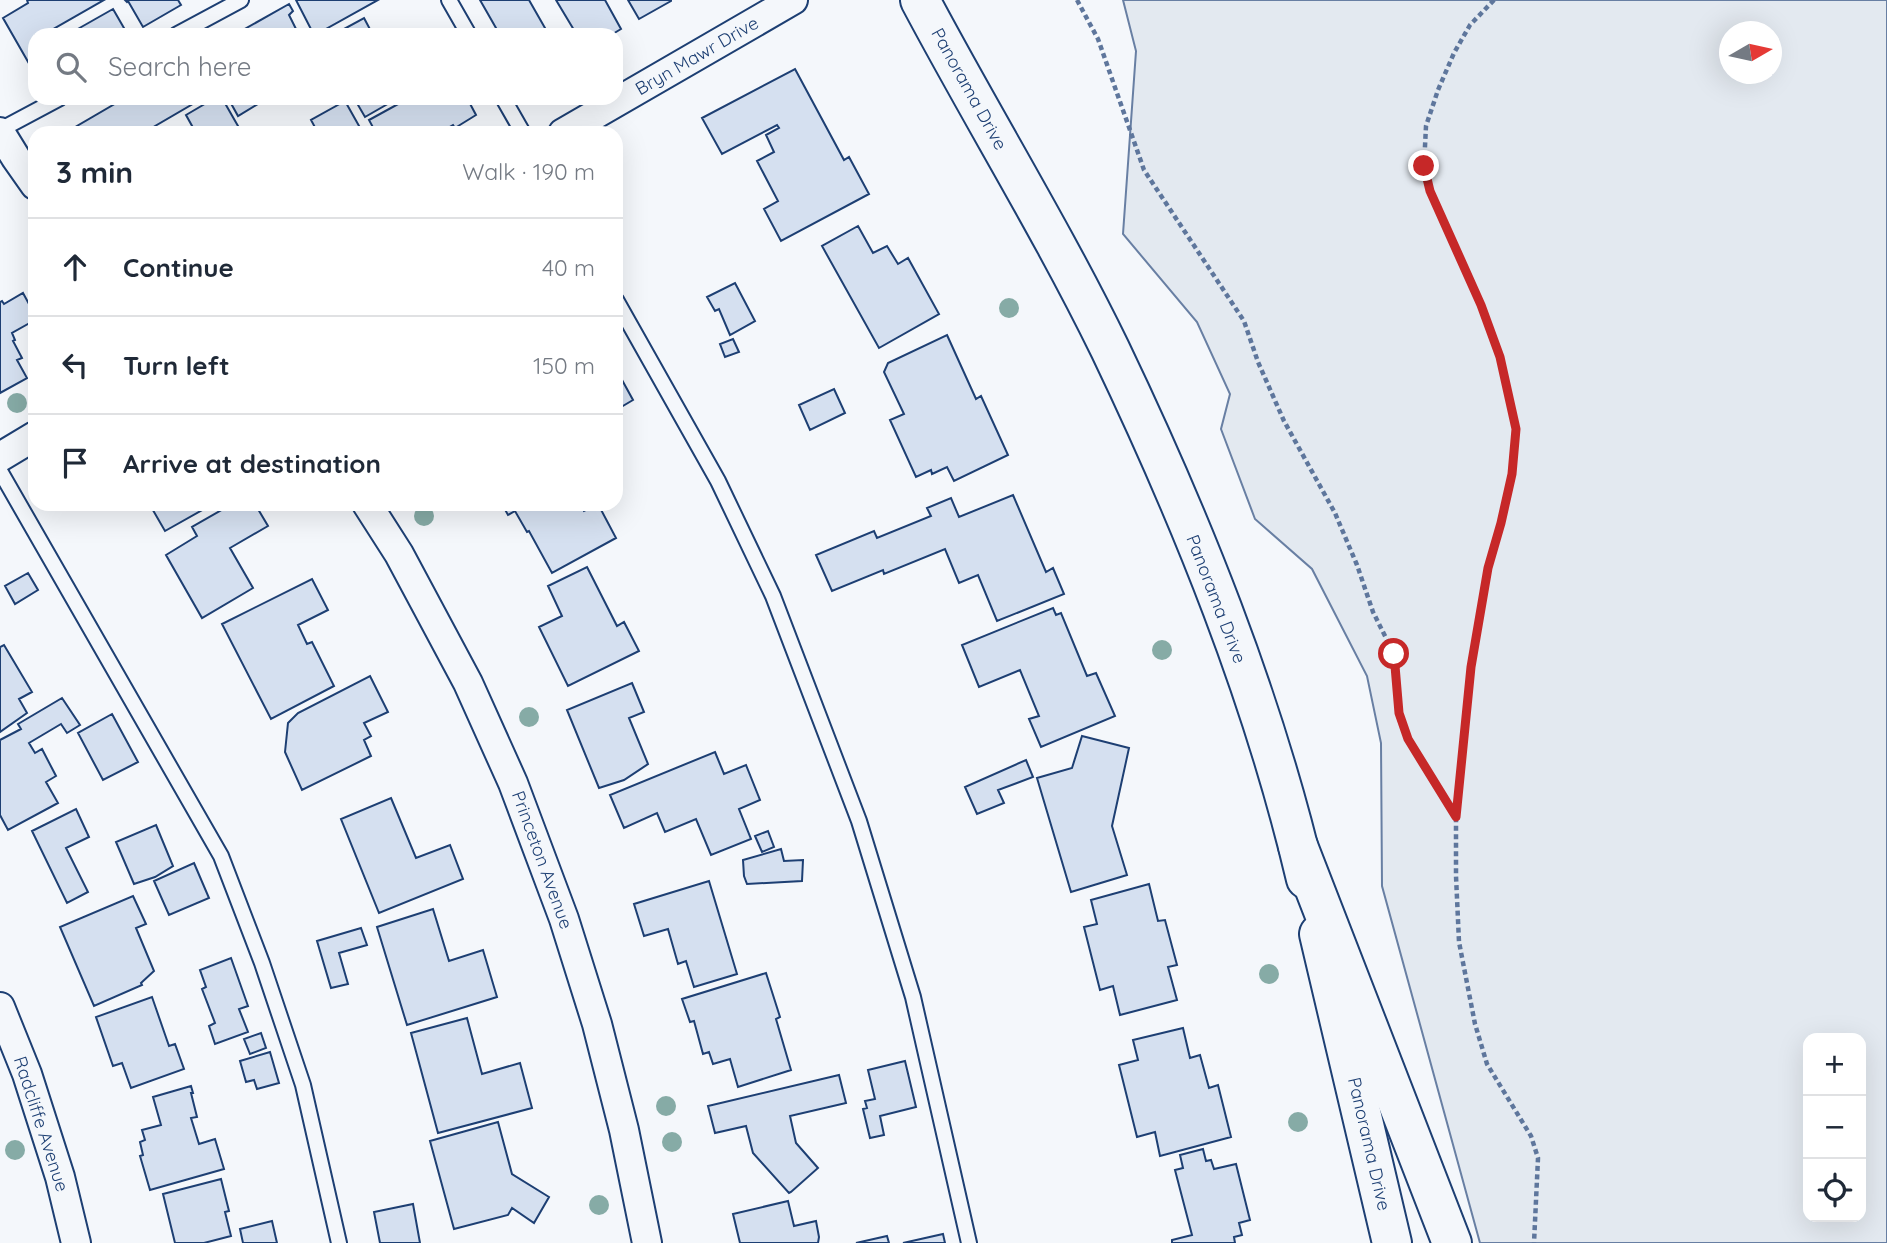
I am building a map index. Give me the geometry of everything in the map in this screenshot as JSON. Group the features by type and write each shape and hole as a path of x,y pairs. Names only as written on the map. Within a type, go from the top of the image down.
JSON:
{"main road":[{"name":"Panorama Drive","path":"920,0 1109,347 1158,454 1213,586 1257,708 1298,846 1392,1243"},
{"path":"1298,846 1452,1243"}],"street":[{"name":"Bryn Mawr Drive","path":"623,98 793,0"},
{"name":"Bryn Mawr Drive","path":"575,126 611,105"},
{"path":"0,131 28,176"},
{"path":"0,457 28,440"},
{"name":"Princeton Avenue","path":"371,511 399,554 467,683 513,783 565,919 597,1024 624,1130 647,1243"},
{"name":"Radcliffe Avenue","path":"0,1007 31,1087 60,1177 76,1243"}],"lane":[{"path":"189,28 241,0"},
{"path":"449,0 465,28"},
{"path":"0,131 47,105"},
{"path":"507,105 519,126"},
{"path":"623,312 718,481 773,596 859,821 913,997 969,1243"},
{"path":"0,471 221,856 262,963 303,1085 339,1243"}],"path":[{"path":"1077,0 1098,39 1143,170 1244,321 1258,362 1284,421 1335,513 1373,612 1394,654 1399,713 1408,739 1456,817"},
{"path":"1494,0 1470,25 1438,90 1426,126 1424,166 1430,191 1481,305 1500,357 1516,429 1512,474 1488,568 1471,667 1456,817 1456,877 1459,942 1475,1024 1487,1064 1531,1136 1538,1158 1534,1243"}],"shaded area":[{"path":"1123,0 1887,0 1887,1243 1480,1243 1382,886 1381,743 1367,676 1312,569 1255,519 1221,429 1230,394 1197,322 1123,234 1136,51"}],"building":[{"path":"27,0 104,0 55,28 28,28 28,62 3,18 28,3"},
{"path":"125,0 178,0 181,5 143,27"},
{"path":"296,0 378,0 327,28 310,28"},
{"path":"480,0 529,0 545,28 496,28"},
{"path":"556,0 605,0 620,28 573,28"},
{"path":"628,0 671,0 671,1 639,19"},
{"path":"289,4 293,11 289,15 296,28 246,28"},
{"path":"113,9 124,28 80,28"},
{"path":"364,18 369,28 346,28"},
{"path":"795,69 844,160 849,157 869,194 781,241 764,209 778,201 757,161 774,152 766,135 779,128 777,125 722,154 702,118"},
{"path":"113,105 191,105 155,126 77,126"},
{"path":"203,105 226,105 238,126 192,126 186,115"},
{"path":"232,105 256,105 238,116"},
{"path":"338,105 347,105 359,126 314,126 311,120"},
{"path":"358,105 386,105 365,117"},
{"path":"396,105 471,105 476,115 458,126 372,126 369,120"},
{"path":"858,226 873,253 887,246 898,264 908,258 939,314 879,348 822,246"},
{"path":"735,283 755,321 730,335 719,309 715,311 707,297"},
{"path":"23,293 28,302 28,324 12,333 22,358 17,360 27,378 0,393 0,302 4,304"},
{"path":"947,335 976,399 981,396 1008,455 954,481 947,467 916,477 890,420 904,414 884,372 888,363"},
{"path":"733,339 739,352 725,357 720,344"},
{"path":"623,382 633,400 623,406"},
{"path":"834,389 845,413 810,430 799,405"},
{"path":"1013,495 1046,572 1053,568 1064,594 997,621 978,575 959,583 945,549 884,574 883,570 832,591 816,555 874,531 877,538 931,516 927,508 951,498 959,517"},
{"path":"153,511 201,511 165,531"},
{"path":"220,511 259,511 268,526 230,548 253,588 202,618 166,555 197,536 192,527"},
{"path":"515,511 602,511 616,538 552,573 529,531 527,532"},
{"path":"587,567 617,626 624,622 639,651 568,686 539,627 562,616 548,586"},
{"path":"28,573 38,590 15,604 5,586"},
{"path":"312,579 328,610 298,625 307,644 312,642 334,686 271,719 222,624"},
{"path":"1053,608 1056,615 1061,613 1087,676 1096,673 1115,716 1041,747 1029,719 1039,716 1020,670 979,687 962,645"},
{"path":"4,645 32,692 19,699 27,713 0,732 0,647"},
{"path":"370,676 388,712 364,723 371,736 364,740 371,756 302,790 285,752 288,723 298,713"},
{"path":"632,683 644,712 629,718 648,764 624,780 599,788 567,710"},
{"path":"62,698 80,725 67,733 61,724 29,743 35,753 42,749 56,776 46,782 58,803 8,830 0,815 0,740 21,729 18,724"},
{"path":"112,714 138,762 103,780 78,733"},
{"path":"1082,736 1129,748 1112,826 1127,875 1071,892 1037,778 1072,768"},
{"path":"715,752 724,774 746,765 760,800 739,809 751,839 711,855 696,819 665,832 657,813 624,828 610,795"},
{"path":"1026,760 1033,777 998,790 1004,803 977,814 965,787"},
{"path":"391,798 416,858 450,845 463,879 379,913 341,819"},
{"path":"76,809 89,837 66,848 88,892 67,903 32,831"},
{"path":"156,825 173,866 155,877 134,884 116,842"},
{"path":"768,831 774,847 762,852 755,836"},
{"path":"781,849 784,861 803,860 802,881 747,884 743,860"},
{"path":"194,863 209,898 169,915 154,881"},
{"path":"709,881 737,974 694,987 686,961 678,964 668,929 644,936 634,904"},
{"path":"1149,884 1158,921 1165,920 1177,965 1168,967 1177,1000 1120,1015 1113,986 1100,990 1084,927 1097,924 1091,900"},
{"path":"133,896 146,924 136,928 154,971 142,985 94,1006 60,927"},
{"path":"433,909 449,961 483,950 497,997 407,1025 377,927"},
{"path":"361,928 367,945 339,953 348,984 331,988 317,941"},
{"path":"231,958 248,1006 239,1009 248,1032 215,1044 209,1026 215,1023 202,989 206,987 200,970"},
{"path":"766,973 780,1017 776,1019 791,1070 738,1087 730,1059 713,1064 709,1052 703,1054 694,1021 690,1022 682,999"},
{"path":"152,997 169,1046 175,1044 184,1069 131,1088 122,1063 113,1066 96,1017"},
{"path":"467,1018 482,1074 520,1063 532,1108 438,1133 411,1033"},
{"path":"1183,1028 1190,1058 1200,1055 1209,1088 1218,1085 1231,1137 1160,1156 1155,1132 1137,1137 1119,1065 1138,1060 1133,1040"},
{"path":"261,1033 266,1048 250,1054 244,1039"},
{"path":"270,1052 279,1083 257,1089 254,1080 246,1082 240,1061"},
{"path":"905,1061 916,1107 880,1116 884,1135 870,1138 863,1109 867,1108 865,1101 875,1099 868,1070"},
{"path":"839,1075 846,1103 790,1116 796,1143 818,1168 789,1193 753,1153 746,1126 715,1133 708,1106"},
{"path":"191,1086 197,1117 191,1118 199,1144 215,1139 224,1169 150,1190 140,1156 143,1155 140,1142 145,1140 142,1130 161,1125 153,1097"},
{"path":"498,1122 512,1174 549,1197 534,1223 512,1208 508,1215 454,1229 430,1141"},
{"path":"1203,1149 1206,1161 1211,1160 1214,1169 1236,1164 1250,1220 1239,1223 1242,1235 1234,1237 1235,1243 1172,1243 1172,1240 1192,1235 1175,1170 1183,1168 1180,1155"},
{"path":"221,1179 229,1211 225,1212 231,1236 204,1243 175,1243 163,1194"},
{"path":"788,1201 794,1226 816,1221 818,1243 740,1243 733,1214"},
{"path":"413,1204 420,1243 380,1243 374,1212"},
{"path":"272,1221 277,1243 243,1243 240,1229"},
{"path":"943,1234 945,1243 903,1243"},
{"path":"887,1236 889,1243 856,1243"}],"route":[{"path":"1394,654 1399,713 1408,739 1456,817 1471,667 1488,568 1512,474 1516,429 1500,357 1481,305 1430,191 1424,166"}]}
